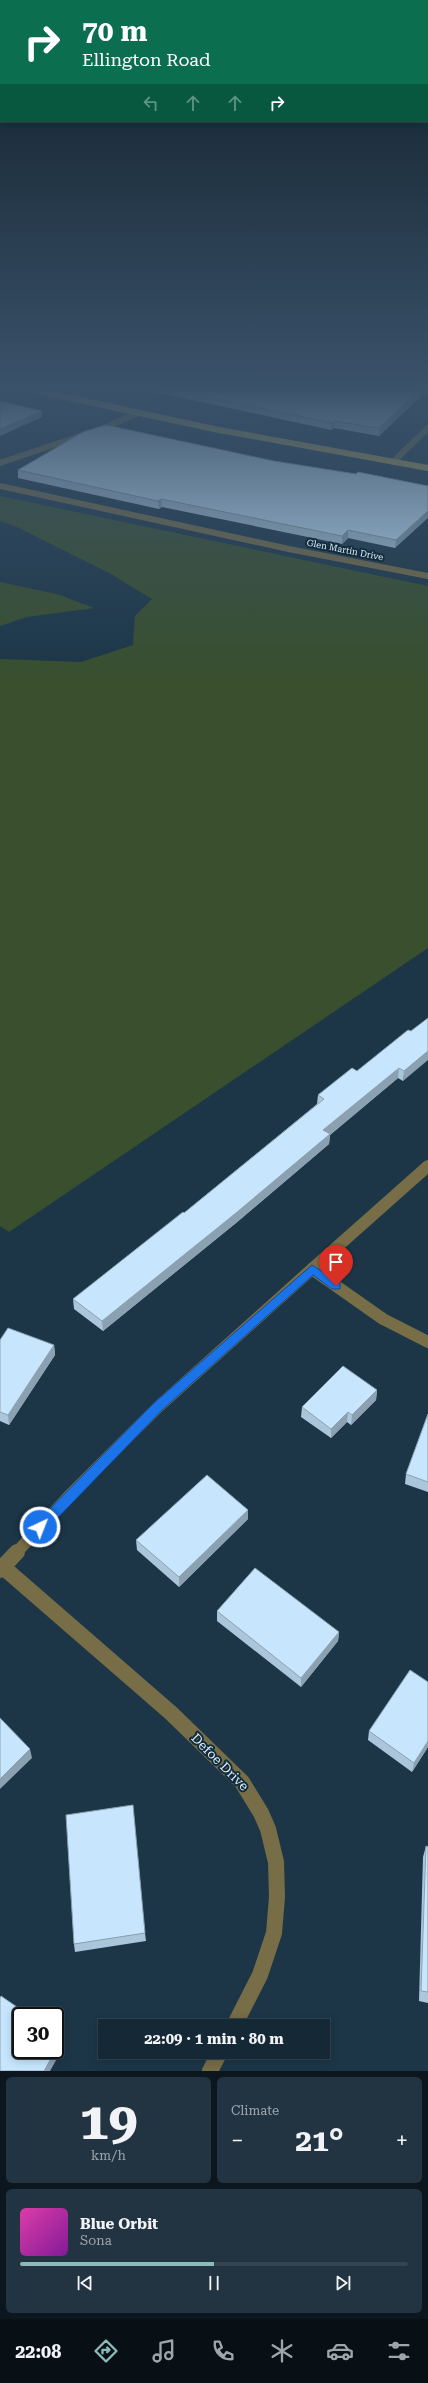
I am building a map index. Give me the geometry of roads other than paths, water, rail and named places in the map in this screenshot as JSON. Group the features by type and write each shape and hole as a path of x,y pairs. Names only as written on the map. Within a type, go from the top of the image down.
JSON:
{"street":[{"name":"Glen Martin Drive","path":"8,488 289,549 428,576"},
{"path":"1,1569 68,1497 158,1407 428,1166"},
{"path":"312,1269 383,1319 428,1342"},
{"name":"Defoe Drive","path":"1,1569 171,1713 242,1782 251,1794 273,1842 279,1885 273,1942 256,1984 238,2019"},
{"path":"210,2071 216,2059"}]}
